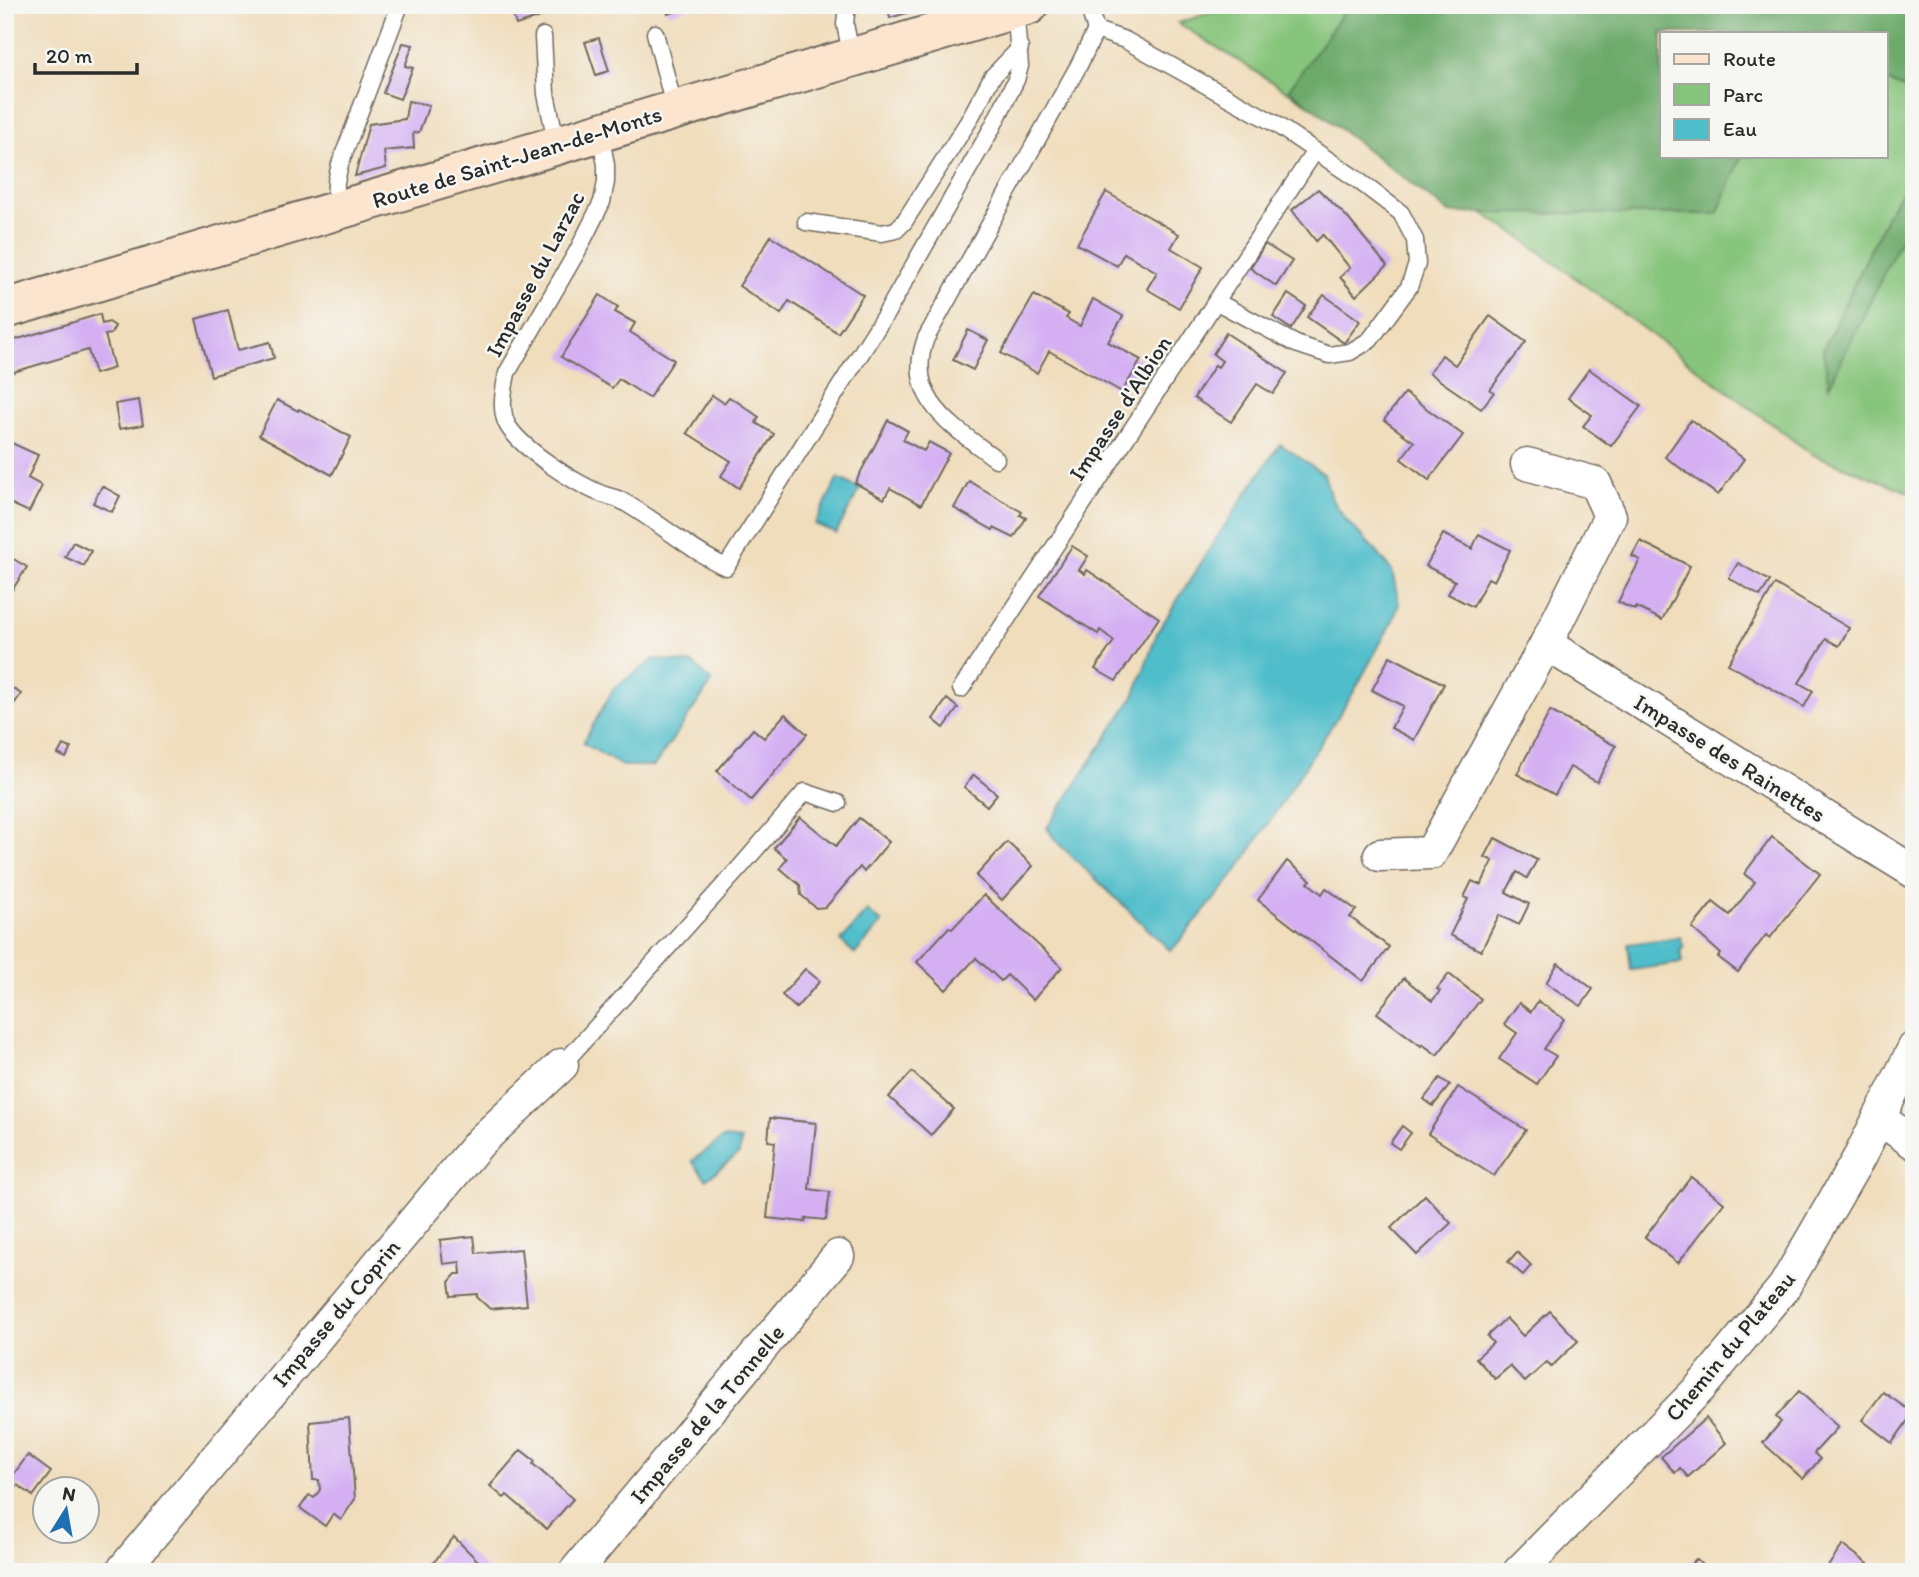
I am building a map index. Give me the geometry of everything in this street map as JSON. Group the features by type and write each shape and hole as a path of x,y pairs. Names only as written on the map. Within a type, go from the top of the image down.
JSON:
{"main road":[{"name":"Route de Saint-Jean-de-Monts","path":"5,309 1022,7"}],"street":[{"path":"1380,855 1430,853 1546,643 1609,516 1595,482 1527,464"},
{"name":"Impasse des Rainettes","path":"1546,643 1914,872"},
{"name":"Chemin du Plateau","path":"1519,1572 1700,1388 1784,1287 1879,1118 1914,1048"},
{"name":"Impasse du Coprin","path":"121,1572 480,1142 562,1065"},
{"path":"1879,1118 1914,1143"},
{"name":"Impasse de la Tonnelle","path":"575,1572 838,1256"}],"lane":[{"path":"335,211 340,164 400,5"},
{"path":"847,5 845,24 852,58"},
{"path":"996,459 946,421 926,396 919,378 919,356 926,338 1096,30 1088,5"},
{"path":"806,222 882,233 896,230 904,222 968,122 992,77 1020,48 1022,7"},
{"path":"1096,30 1136,47 1274,123 1401,213 1415,240 1417,264 1409,287 1370,340 1350,352 1329,355 1296,344 1217,302"},
{"path":"656,33 675,110"},
{"path":"542,36 546,94 557,145"},
{"name":"Impasse du Larzac","path":"600,132 606,165 602,202 578,250 507,373 503,396 506,422 519,442 550,464 602,495 620,499 708,559 726,567 887,312 985,140 1016,80 1020,66 1020,48"},
{"name":"Impasse d'Albion","path":"961,689 1315,151"},
{"path":"562,1065 805,792 838,803"}],"green space":[{"path":"1235,5 1914,5 1914,494 1812,454 1520,237 1178,23"},
{"path":"1349,5 1914,5 1914,113 1910,90 1888,82 1888,32 1660,32 1660,158 1741,158 1717,214 1449,213 1289,89"},
{"path":"1914,171 1914,212 1829,386 1823,350 1888,213"}],"water":[{"path":"1280,444 1324,474 1331,498 1347,521 1392,571 1399,604 1353,693 1249,853 1232,878 1171,951 1056,841 1047,828 1135,694 1157,633"},
{"path":"838,478 860,489 836,533 815,524"},
{"path":"655,659 694,664 712,682 654,766 622,766 583,743 614,688"},
{"path":"867,911 882,923 855,954 841,941"},
{"path":"1680,937 1684,948 1680,950 1682,963 1631,970 1628,944"},
{"path":"723,1138 741,1140 739,1154 706,1179 692,1161"}],"building":[{"path":"510,5 574,5 574,6 516,25"},
{"path":"666,5 693,5 693,6 668,14"},
{"path":"887,5 929,5 930,6 890,18"},
{"path":"599,38 609,71 596,75 585,42"},
{"path":"403,43 413,45 405,66 413,68 400,99 383,93"},
{"path":"408,101 429,105 419,132 413,133 414,148 384,151 386,168 355,176 369,124 405,119"},
{"path":"1318,189 1347,217 1387,266 1356,296 1340,277 1350,268 1323,235 1316,241 1292,210"},
{"path":"1106,192 1179,234 1171,248 1203,267 1179,308 1147,289 1157,272 1124,253 1117,266 1077,244"},
{"path":"771,236 863,295 838,333 789,301 781,314 739,286"},
{"path":"1265,244 1292,261 1276,286 1250,268"},
{"path":"1288,294 1306,306 1291,329 1273,317"},
{"path":"600,295 618,307 615,312 635,323 630,332 674,360 649,398 619,379 612,388 561,357"},
{"path":"1034,295 1069,314 1066,318 1080,326 1093,299 1123,316 1108,342 1141,360 1122,392 1049,351 1037,373 1001,353"},
{"path":"1324,295 1360,321 1344,343 1307,317"},
{"path":"228,310 238,350 270,342 274,358 211,376 196,319"},
{"path":"100,314 102,324 109,322 115,326 111,334 105,335 114,368 95,374 88,350 10,373 5,358 5,343"},
{"path":"1490,316 1526,342 1490,390 1494,392 1481,409 1429,373 1442,355 1455,365"},
{"path":"968,330 988,340 973,370 953,360"},
{"path":"1226,333 1287,373 1273,394 1257,384 1231,422 1194,398 1215,365 1218,367 1222,361 1213,354"},
{"path":"1589,369 1641,406 1611,446 1583,426 1592,415 1568,398"},
{"path":"1405,393 1463,435 1429,480 1401,459 1414,442 1384,420"},
{"path":"712,395 724,403 729,397 739,403 759,417 756,423 774,434 739,488 721,476 731,461 687,433"},
{"path":"139,400 143,425 119,429 115,404"},
{"path":"277,400 351,437 332,475 259,435"},
{"path":"888,420 908,431 903,440 924,451 929,442 949,453 921,505 890,488 884,499 855,483"},
{"path":"1691,420 1744,459 1718,495 1665,457"},
{"path":"5,440 38,455 28,478 42,486 29,512 5,501"},
{"path":"969,481 1022,512 1020,515 1026,518 1014,538 994,528 993,530 954,508"},
{"path":"102,486 120,496 112,512 93,503"},
{"path":"1443,534 1472,549 1479,534 1510,550 1494,581 1488,578 1473,607 1448,594 1455,581 1426,566"},
{"path":"1640,541 1690,566 1662,620 1636,607 1635,610 1618,602 1640,560 1632,556"},
{"path":"73,542 91,551 84,566 65,557"},
{"path":"1072,546 1088,556 1079,570 1085,574 1087,570 1159,618 1116,681 1095,669 1114,641 1100,630 1098,634 1039,596"},
{"path":"5,554 27,567 5,601"},
{"path":"1738,563 1770,581 1760,596 1729,578"},
{"path":"1775,584 1849,628 1839,646 1826,639 1799,683 1813,691 1804,707 1728,664"},
{"path":"1390,656 1444,684 1414,740 1391,728 1403,706 1372,690"},
{"path":"5,683 21,694 12,707 5,702"},
{"path":"947,699 958,708 944,728 933,719"},
{"path":"1550,711 1616,746 1597,782 1570,767 1555,795 1517,774"},
{"path":"785,714 807,734 751,800 717,771 753,729 764,738"},
{"path":"63,745 71,748 66,758 58,754"},
{"path":"974,775 997,794 987,806 964,787"},
{"path":"800,817 836,846 859,818 889,842 864,872 860,867 826,907 816,908 801,895 800,885 780,868 787,859 774,848"},
{"path":"1772,837 1820,874 1770,938 1766,935 1738,972 1718,957 1721,954 1692,928 1713,902 1730,915 1755,882 1744,874"},
{"path":"1495,838 1537,860 1527,878 1517,872 1506,892 1529,904 1519,925 1499,915 1481,951 1450,935 1468,899 1464,897 1472,881 1481,885 1493,861 1485,857"},
{"path":"1007,842 1033,866 1002,900 976,876"},
{"path":"1287,861 1311,880 1308,883 1322,894 1326,888 1356,910 1350,917 1389,947 1363,981 1258,900"},
{"path":"984,895 1062,967 1033,1000 1007,975 1001,981 976,958 946,990 917,962 949,927 952,929"},
{"path":"1558,963 1593,989 1581,1006 1546,983"},
{"path":"805,969 820,981 796,1008 782,995"},
{"path":"1449,974 1481,999 1437,1055 1377,1013 1404,978 1432,1001 1440,991 1437,989"},
{"path":"1538,1001 1564,1019 1544,1049 1556,1056 1537,1084 1499,1059 1517,1033 1504,1024 1519,1003 1531,1012"},
{"path":"912,1072 954,1109 931,1135 889,1097"},
{"path":"1440,1078 1450,1085 1433,1106 1424,1099"},
{"path":"1458,1087 1526,1130 1494,1176 1428,1134"},
{"path":"770,1118 816,1123 809,1189 830,1192 826,1220 806,1218 805,1222 767,1218 775,1142 768,1141"},
{"path":"1402,1126 1411,1133 1399,1149 1390,1143"},
{"path":"1691,1177 1724,1203 1678,1263 1645,1237"},
{"path":"1425,1195 1451,1223 1417,1255 1391,1228"},
{"path":"474,1236 476,1253 521,1249 527,1305 490,1309 477,1294 451,1296 449,1282 456,1274 461,1274 460,1262 443,1264 440,1240"},
{"path":"1517,1252 1531,1265 1523,1275 1508,1262"},
{"path":"1550,1311 1578,1341 1551,1367 1547,1362 1525,1382 1510,1366 1495,1379 1476,1358 1493,1343 1487,1336 1506,1318 1523,1336"},
{"path":"1799,1391 1838,1427 1814,1453 1820,1459 1803,1479 1763,1443 1781,1422 1776,1417"},
{"path":"1883,1392 1913,1413 1892,1443 1862,1420"},
{"path":"349,1418 355,1499 341,1520 333,1514 325,1526 300,1508 309,1495 314,1498 320,1490 319,1480 313,1480 310,1422"},
{"path":"1706,1418 1726,1443 1688,1477 1680,1468 1675,1473 1661,1457"},
{"path":"521,1450 573,1499 547,1529 507,1495 504,1498 490,1486"},
{"path":"28,1455 51,1472 48,1476 32,1476 32,1495 18,1485 5,1501 5,1476 10,1479"},
{"path":"454,1537 489,1572 426,1572"},
{"path":"1843,1545 1871,1566 1867,1572 1824,1572"},
{"path":"1696,1559 1709,1572 1683,1572"}]}
